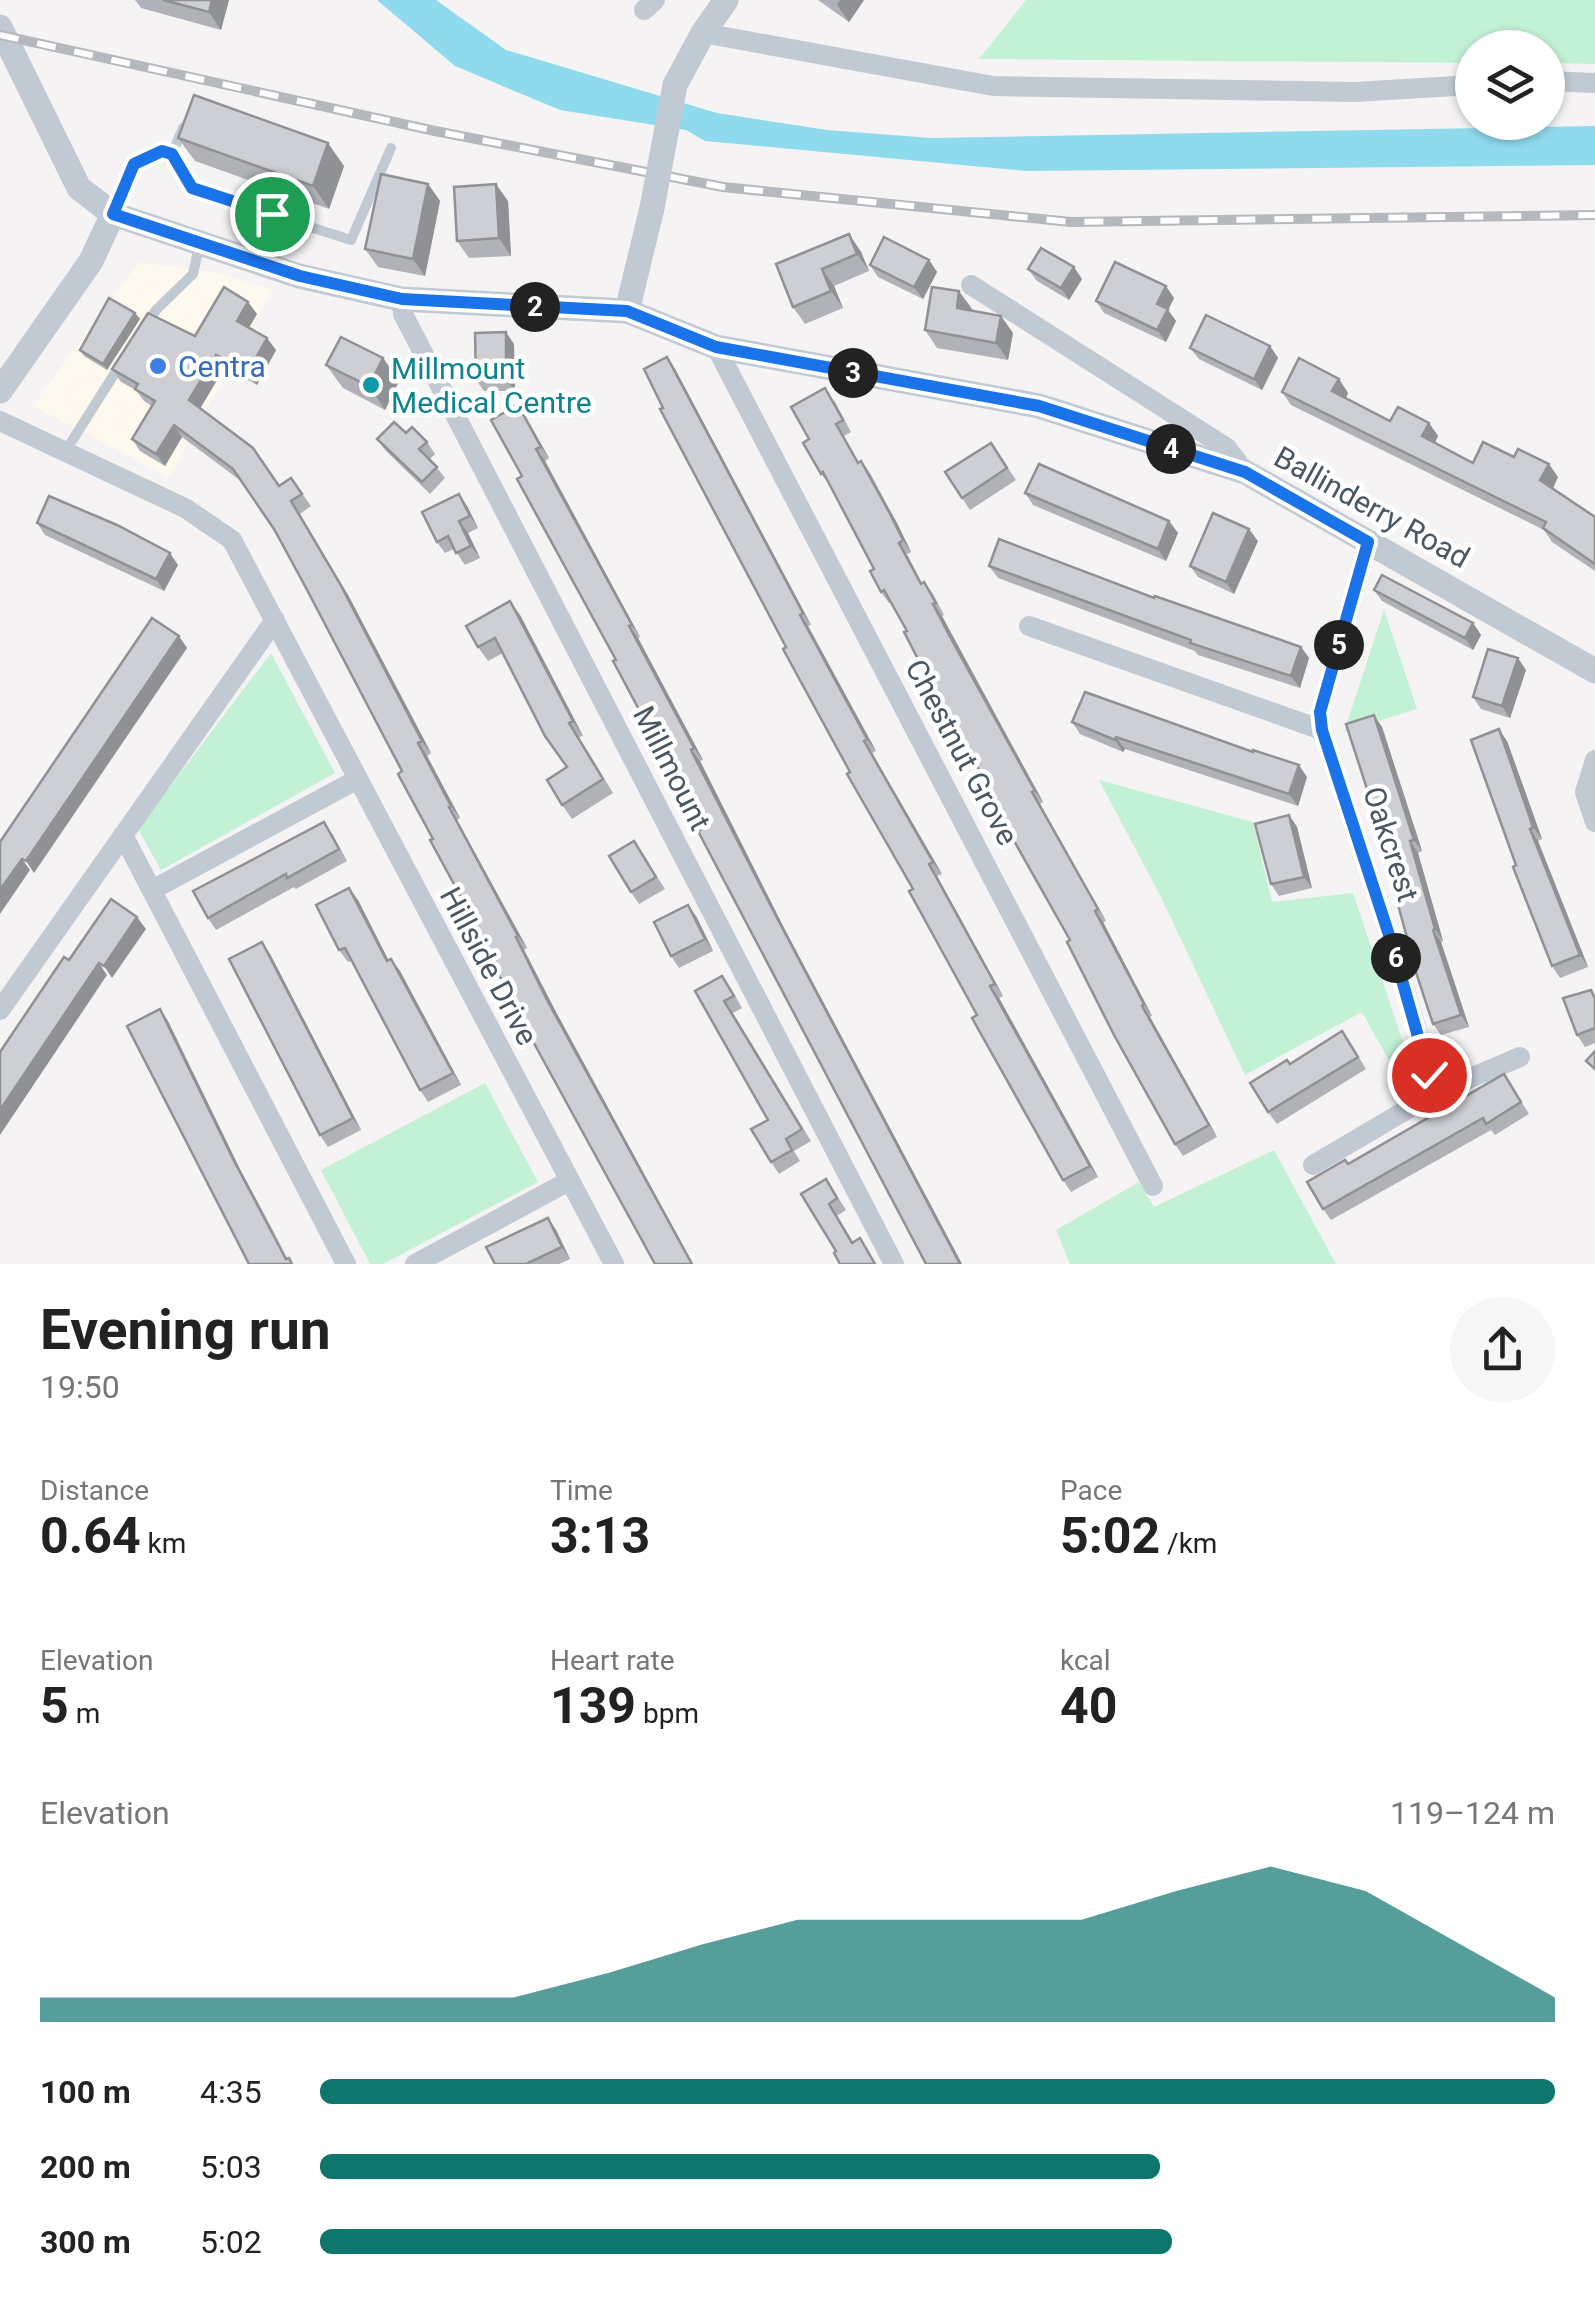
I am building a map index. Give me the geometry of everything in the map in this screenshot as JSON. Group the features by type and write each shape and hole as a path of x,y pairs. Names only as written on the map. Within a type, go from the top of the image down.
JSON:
{"street":[{"path":"627,311 676,85 703,33 726,0"},
{"path":"0,27 79,188 113,214 91,260 0,391"},
{"path":"703,33 993,86 1356,92 1455,86"},
{"path":"1565,82 1595,83"},
{"name":"Ballinderry Road","path":"113,214 300,276 402,299 627,311 716,347 1039,406 1245,472 1595,671"},
{"path":"971,284 1226,448 1245,472"},
{"name":"Millmount","path":"402,299 403,314 894,1264"},
{"name":"Chestnut Grove","path":"716,347 1153,1186"},
{"name":"Hillside Drive","path":"0,421 184,508 232,540 614,1264"},
{"name":"Oakcrest","path":"1368,542 1320,712 1322,730 1390,938 1435,1093"},
{"path":"0,1010 275,620"},
{"path":"1029,626 1322,730"},
{"path":"1595,760 1585,792 1595,822"},
{"path":"152,890 356,780"},
{"path":"123,835 346,1264"},
{"path":"1313,1165 1435,1093 1520,1057"},
{"path":"416,1264 569,1181"}],"lane":[{"path":"172,154 186,120"},
{"path":"113,214 134,164 162,151 172,154 192,188 352,240 391,148"},
{"path":"136,341 156,310 193,274 200,241"},
{"path":"65,452 126,357"}],"shaded area":[{"path":"139,262 215,272 273,290 169,477 29,404 33,405"}],"green space":[{"path":"1026,0 1595,0 1595,64 1565,63 1565,30 1455,30 1455,63 979,59"},
{"path":"1384,610 1417,709 1344,732"},
{"path":"271,653 335,773 161,870 138,829"},
{"path":"1099,780 1253,822 1272,902 1353,893 1416,1081 1403,1086 1362,1012 1245,1075 1161,897"},
{"path":"485,1083 538,1182 383,1264 370,1264 321,1170"},
{"path":"1274,1150 1336,1264 1070,1264 1056,1230 1139,1182 1154,1207"}],"water":[{"path":"377,0 436,0 506,50 717,113 827,130 931,138 1455,129 1455,140 1565,140 1565,127 1595,126 1595,165 1027,171 705,141 686,130 560,110 455,66"}],"building":[{"path":"163,0 212,0 209,12"},
{"path":"194,95 328,143 313,186 178,138"},
{"path":"381,174 428,184 413,259 365,249"},
{"path":"496,184 499,238 457,241 454,187"},
{"path":"849,234 857,254 822,269 831,291 793,307 776,264"},
{"path":"884,237 929,260 914,287 870,265"},
{"path":"1041,248 1074,267 1061,288 1028,269"},
{"path":"1115,262 1166,286 1157,304 1168,309 1157,330 1096,301"},
{"path":"224,287 248,302 237,321 267,338 248,372 216,355 189,400 253,448 279,486 291,478 302,494 291,501 339,582 422,741 418,743 547,1000 692,1264 655,1264 530,1036 495,967 498,965 398,774 402,771 274,529 233,469 174,425 156,454 132,439 155,401 135,389 138,384 112,369 148,313 195,336"},
{"path":"932,287 959,291 957,308 1001,316 996,343 925,330"},
{"path":"109,298 135,313 103,364 80,350"},
{"path":"1206,315 1270,346 1254,379 1190,348"},
{"path":"506,332 506,379 476,380 475,333"},
{"path":"341,337 383,358 369,386 326,365"},
{"path":"667,357 803,613 800,615 867,739 864,741 933,862 929,864 995,984 990,986 1090,1166 1063,1180 972,1018 977,1015 909,891 913,889 847,774 850,772 783,649 786,647 660,409 663,408 644,369"},
{"path":"1299,358 1339,379 1332,391 1390,421 1398,407 1429,423 1422,436 1473,463 1483,442 1514,457 1518,449 1549,464 1540,480 1595,517 1595,564 1543,528 1546,522 1282,392"},
{"path":"825,388 843,420 836,424 889,512 903,540 899,543 936,603 933,604 949,635 1035,791 1032,792 1098,909 1095,911 1142,1006 1209,1125 1175,1144 1114,1035 1067,942 1070,940 1000,816 1004,815 920,663 904,632 907,631 870,571 874,569 823,472 803,443 809,439 791,407"},
{"path":"518,405 541,447 536,449 632,625 629,626 776,916 960,1264 926,1264 698,831 671,777 674,775 517,479 522,476 491,420"},
{"path":"394,422 406,433 412,427 427,442 419,449 437,467 422,482 377,439"},
{"path":"991,443 1007,468 962,498 945,472"},
{"path":"1039,464 1169,521 1158,549 1025,493"},
{"path":"459,494 470,516 459,521 471,546 456,553 448,536 437,542 422,512"},
{"path":"49,496 170,553 156,579 37,523"},
{"path":"1213,513 1249,529 1226,582 1190,566"},
{"path":"999,539 1154,598 1301,647 1291,676 1190,643 1191,640 989,566"},
{"path":"1382,575 1473,623 1465,638 1374,590"},
{"path":"510,601 573,721 569,723 603,779 562,805 547,780 567,767 545,736 495,638 478,647 466,626"},
{"path":"152,618 179,636 26,861 22,859 0,890 0,842"},
{"path":"1488,649 1518,658 1502,706 1473,697"},
{"path":"1085,692 1299,765 1289,794 1116,737 1115,740 1072,722"},
{"path":"1374,715 1414,840 1410,841 1433,930 1461,1015 1433,1024 1406,942 1385,858 1389,857 1346,724"},
{"path":"1499,729 1533,827 1530,829 1580,955 1552,966 1513,867 1516,865 1471,740"},
{"path":"1289,815 1304,877 1271,884 1255,824"},
{"path":"324,822 339,849 208,918 193,891"},
{"path":"634,841 656,877 631,892 609,856"},
{"path":"349,888 453,1073 420,1090 345,948 339,950 316,905"},
{"path":"111,899 137,917 104,966 99,963 0,1110 0,1052 64,957 69,960"},
{"path":"688,905 705,939 671,956 654,922"},
{"path":"262,942 353,1118 320,1135 229,959"},
{"path":"722,976 734,996 724,1001 802,1129 786,1139 792,1150 771,1162 751,1129 768,1120 695,991"},
{"path":"1591,990 1595,999 1595,1028 1577,1035 1563,998"},
{"path":"160,1009 233,1159 292,1264 249,1264 127,1026"},
{"path":"1342,1031 1358,1057 1268,1112 1250,1083 1287,1060 1290,1064"},
{"path":"1595,1051 1595,1069 1586,1061"},
{"path":"1504,1074 1521,1102 1486,1124 1483,1118 1323,1209 1307,1182 1345,1160 1348,1164"},
{"path":"826,1179 837,1198 829,1204 852,1243 860,1238 875,1264 840,1264 801,1194"},
{"path":"548,1218 562,1247 526,1264 495,1264 486,1247"}],"railway":[{"path":"0,35 435,131 723,187 1071,222 1595,215"}],"place":[{"name":"Centra","path":"158,366"},
{"name":"Millmount Medical Centre","path":"371,385"}],"route":[{"path":"272,214 192,188 172,154 162,151 134,164 113,214 300,276 402,299 627,311 716,347 1039,406 1245,472 1368,542 1320,712 1322,730 1390,938 1429,1075"}]}
